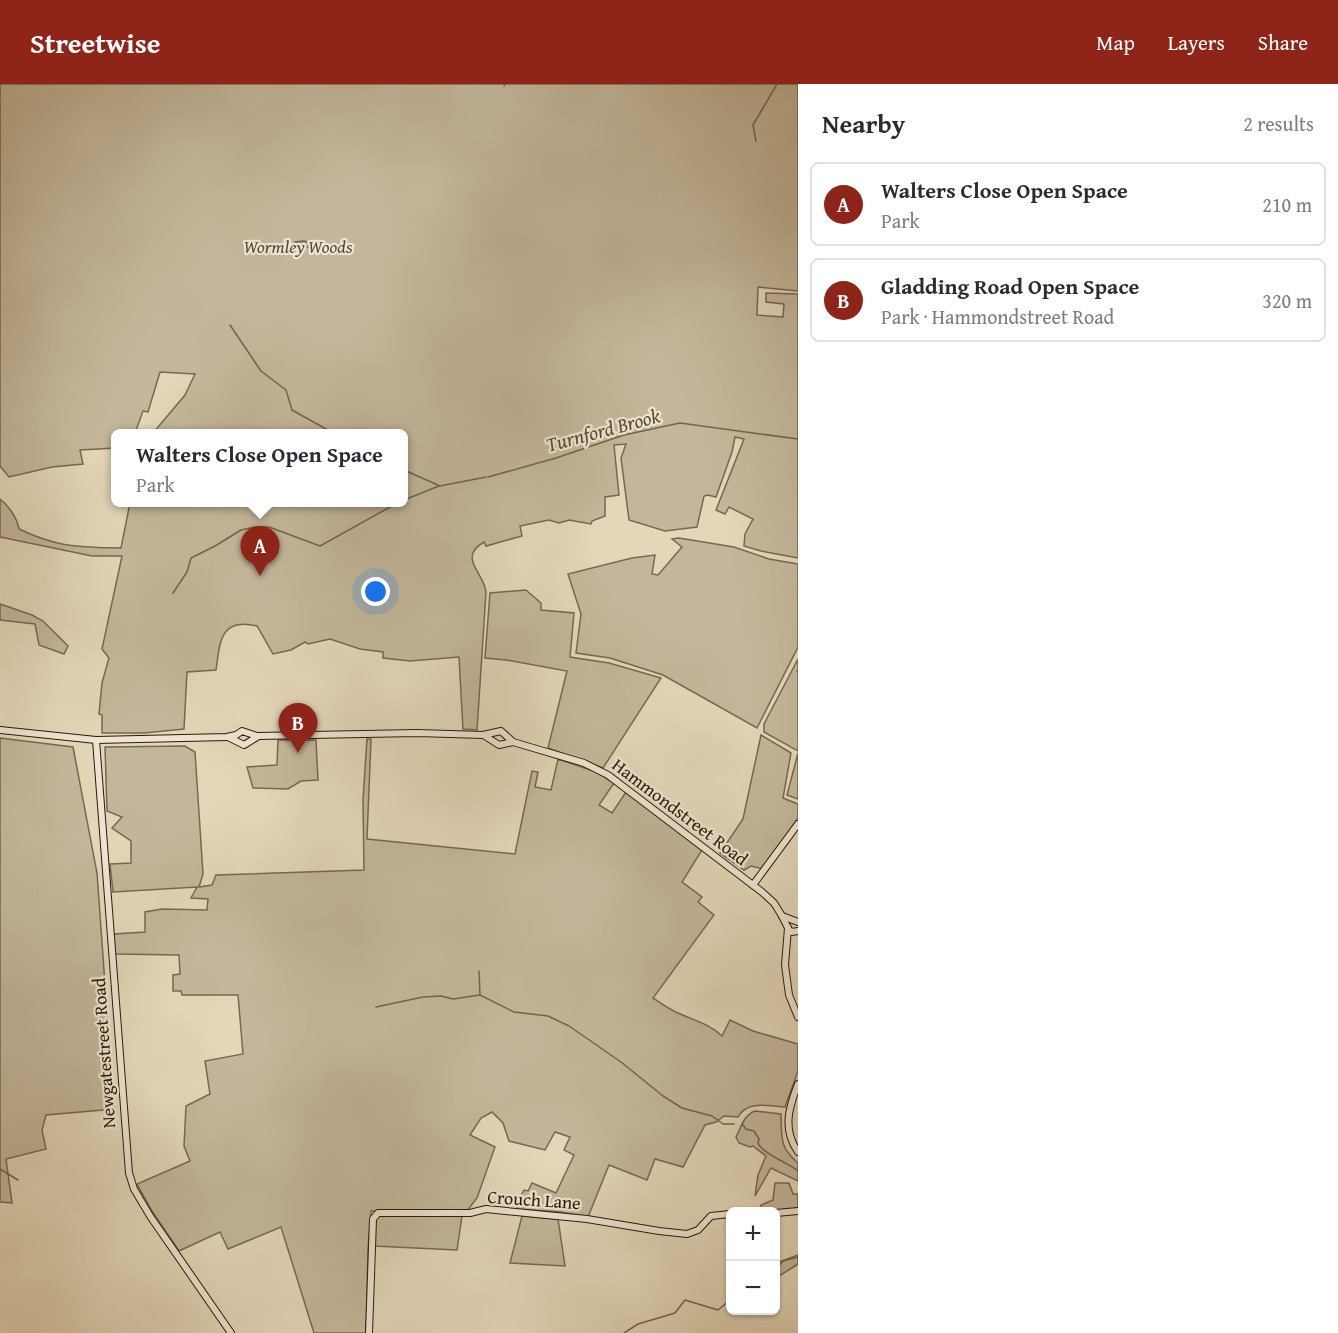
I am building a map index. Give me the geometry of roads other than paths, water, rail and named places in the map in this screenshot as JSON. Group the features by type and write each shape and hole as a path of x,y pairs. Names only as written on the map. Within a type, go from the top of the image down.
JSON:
{"street":[{"name":"Hammondstreet Road","path":"0,730 96,740 236,737 242,731 249,737 417,733 493,736 501,731 513,742 584,763 608,775 769,898 787,927 796,921"},
{"path":"493,736 496,745 504,744 506,736"},
{"name":"Hammondstreet Road","path":"236,737 241,745 246,744 249,737"},
{"name":"Newgatestreet Road","path":"96,740 129,1173 134,1189 150,1216 231,1333"},
{"name":"Hammondstreet Road","path":"504,744 513,742"},
{"path":"753,885 798,824"},
{"name":"Hammondstreet Road","path":"782,916 796,921"},
{"path":"787,927 792,932 797,931"},
{"path":"787,927 784,957 787,982 789,995 798,1017"},
{"path":"787,943 797,931"},
{"path":"798,1084 787,1119 790,1138 798,1152"},
{"name":"Crouch Lane","path":"369,1333 373,1219 378,1213 470,1213 486,1209 584,1218 687,1234 698,1230 711,1216 726,1214"},
{"path":"780,1213 798,1211"}],"waterway":[{"path":"756,141 753,125 777,84"},
{"name":"Turnford Brook","path":"230,325 261,371 286,390 292,410 326,429"},
{"name":"Turnford Brook","path":"488,477 556,458 624,435 680,423 798,439"},
{"name":"Turnford Brook","path":"408,472 440,486 486,477"},
{"path":"408,498 439,486"},
{"path":"173,593 187,572 191,558 241,530 269,527 320,546 390,507"},
{"path":"376,1007 423,997 441,996 453,999 480,995 479,971"},
{"path":"480,995 514,1012 548,1016 569,1026 682,1108 712,1116 723,1124 734,1124"},
{"path":"742,1124 746,1129 754,1131 759,1139 760,1147 798,1171"},
{"path":"0,1169 18,1180"},
{"path":"780,1264 783,1261 798,1257"},
{"path":"624,1333 638,1324 675,1313 685,1300 718,1310 726,1303"}],"place":[{"name":"Walters Close Open Space","path":"260,576"},
{"name":"Gladding Road Open Space","path":"298,753"}],"park label":[{"name":"Wormley Woods","path":"298,247"}]}
